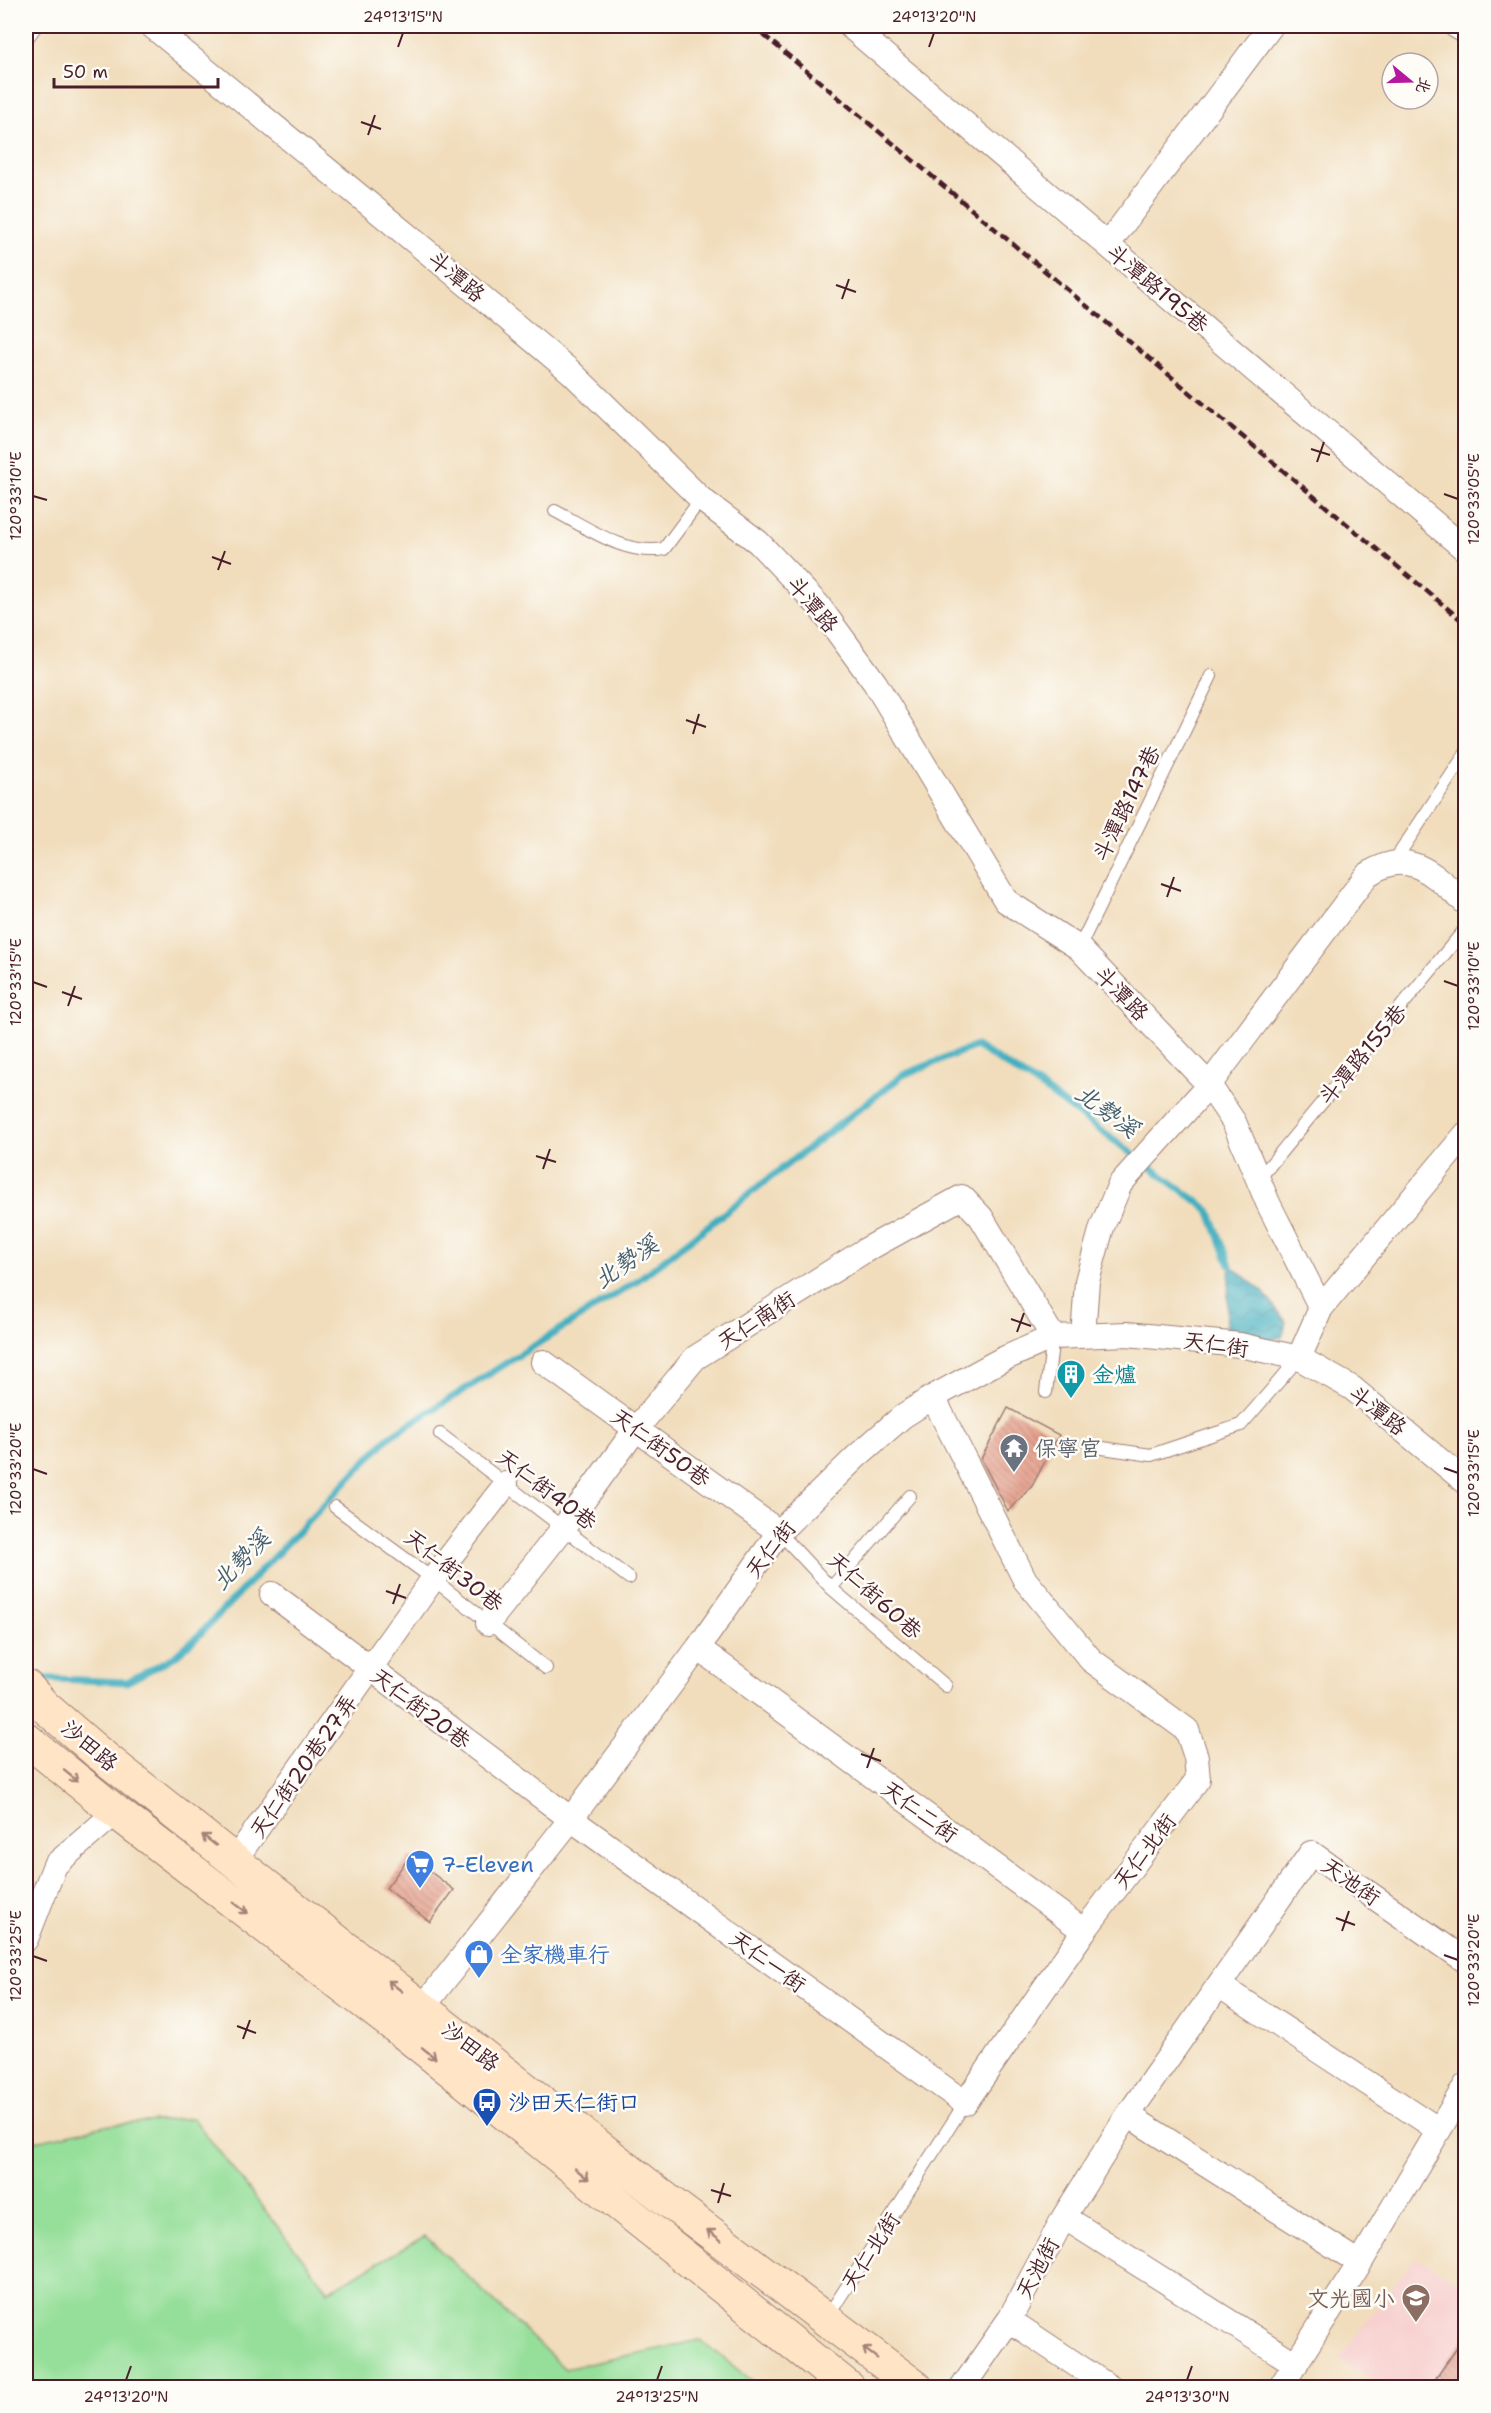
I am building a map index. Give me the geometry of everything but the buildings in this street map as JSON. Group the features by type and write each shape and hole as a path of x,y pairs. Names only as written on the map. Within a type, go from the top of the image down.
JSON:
{"street":[{"name":"斗潭路","path":"152,26 571,372 701,499 758,542 818,605 875,683 1006,901 1079,948 1209,1085 1234,1122 1258,1180 1321,1308"},
{"name":"斗潭路195巷","path":"850,26 1466,550"},
{"path":"1108,244 1271,26"},
{"path":"1456,26 1466,33"},
{"path":"1083,1336 1088,1281 1102,1227 1120,1184 1209,1085 1367,875 1393,862 1411,863 1428,870 1466,903"},
{"path":"1299,1358 1321,1308 1466,1134"},
{"name":"天仁南街","path":"488,1623 564,1527 636,1429 695,1358 864,1251 962,1197 981,1217 1053,1337"},
{"name":"天仁街","path":"413,2020 571,1819 698,1648 779,1532 856,1457 903,1416 1001,1360 1053,1337 1127,1334 1195,1339 1240,1345 1299,1358"},
{"name":"斗潭路","path":"1299,1358 1352,1388 1466,1482"},
{"name":"天仁街50巷","path":"543,1362 779,1532"},
{"name":"天仁北街","path":"933,1397 1025,1580 1091,1660 1187,1730 1196,1757 1198,1779 1084,1931 966,2103"},
{"name":"天仁街20巷27弄","path":"235,1860 371,1671 433,1579 506,1484"},
{"name":"天仁街20巷","path":"272,1594 371,1671 571,1819"},
{"name":"天仁二街","path":"698,1648 1084,1931"},
{"name":"沙田路","path":"30,1690 45,1707 96,1751 235,1860 413,2020 849,2388"},
{"name":"沙田路","path":"26,1738 116,1812 667,2200 917,2388"},
{"path":"26,1939 55,1865 116,1812"},
{"name":"天仁一街","path":"571,1819 966,2103"},
{"name":"天池街","path":"962,2388 1009,2320 1064,2217 1128,2115 1311,1853 1466,1961"},
{"path":"1220,1986 1439,2130"},
{"path":"1280,2388 1360,2263 1466,2085"},
{"path":"1128,2115 1360,2263"},
{"name":"天池街","path":"1064,2217 1296,2364"},
{"name":"天池街","path":"1009,2320 1112,2388"}],"lane":[{"path":"26,40 36,26"},
{"path":"555,511 624,546 648,552 664,549 701,499"},
{"name":"斗潭路147巷","path":"1079,948 1211,676"},
{"path":"1393,862 1466,753"},
{"name":"斗潭路155巷","path":"1258,1180 1466,928"},
{"path":"1046,1392 1053,1337"},
{"path":"1089,1446 1151,1455 1240,1425 1299,1358"},
{"name":"天仁街40巷","path":"440,1434 629,1578"},
{"path":"831,1588 910,1496"},
{"name":"天仁街30巷","path":"335,1507 433,1579 546,1668"},
{"name":"天仁街60巷","path":"779,1532 831,1588 946,1686"},
{"name":"天仁北街","path":"826,2320 966,2103"}],"shaded area":[{"name":"文光國小","path":"1416,2257 1465,2287 1465,2387 1386,2387 1338,2359"}],"green space":[{"path":"193,2118 328,2291 425,2236 565,2369 700,2340 760,2387 26,2387 26,2143 110,2125"}],"water":[{"path":"1230,1265 1263,1292 1286,1322 1282,1337 1268,1340 1254,1334 1226,1328"}],"waterway":[{"name":"北勢溪","path":"34,1678 127,1682 174,1657 196,1638 389,1437 634,1283 903,1075 976,1046 1044,1089 1209,1210 1230,1265"}],"railway":[{"path":"753,26 1466,624"}],"place":[{"name":"金爐","path":"1071,1400"},
{"name":"保寧宮","path":"1014,1474"},
{"name":"7-Eleven","path":"420,1890"},
{"name":"全家機車行","path":"479,1980"},
{"name":"沙田天仁街口","path":"487,2128"},
{"name":"文光國小","path":"1416,2324"}]}
